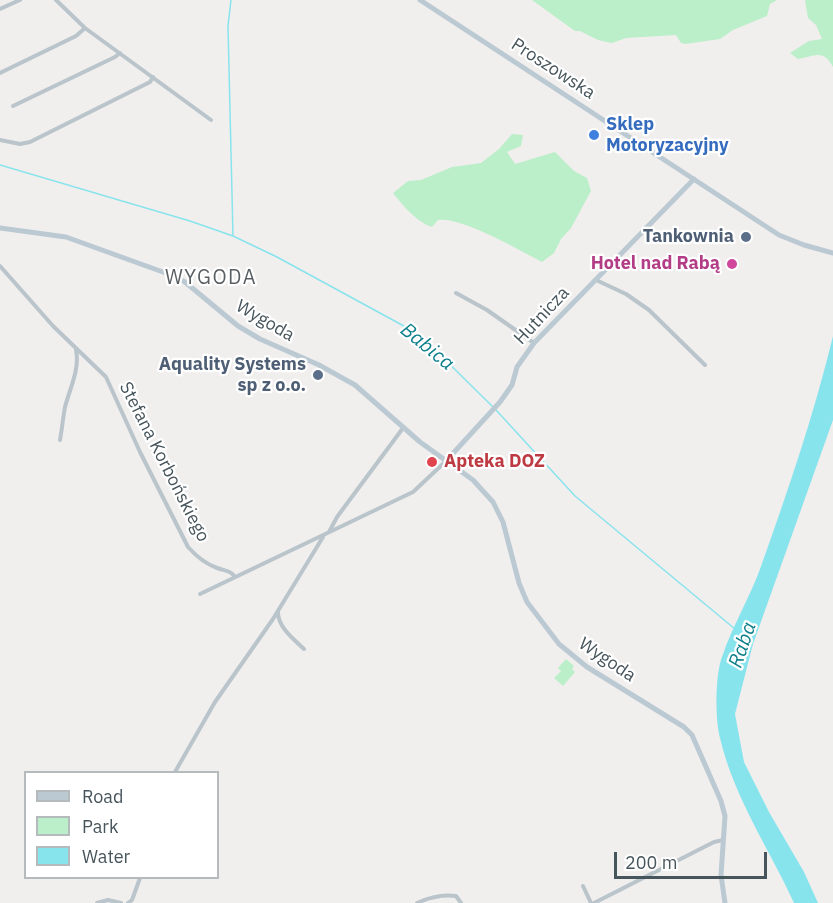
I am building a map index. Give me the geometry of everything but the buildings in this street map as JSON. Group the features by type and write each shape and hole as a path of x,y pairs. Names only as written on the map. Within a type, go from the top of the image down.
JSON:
{"street":[{"path":"0,9 20,0"},
{"path":"56,0 85,28 211,120"},
{"name":"Proszowska","path":"420,0 786,238 830,253"},
{"path":"0,73 76,36 85,28"},
{"path":"13,106 120,53"},
{"path":"0,140 21,144 30,142 150,82 153,77"},
{"name":"Hutnicza","path":"200,594 413,492 431,477 500,402 512,385 518,367 534,343 694,179"},
{"name":"Wygoda","path":"0,228 66,237 174,276 185,282 245,331 320,365 355,385 403,428 472,480 493,502 503,522 526,602 559,644 586,667 684,727 692,735 721,801 725,816 721,875 725,903"},
{"name":"Stefana Korbońskiego","path":"0,266 75,349 106,377 140,452 189,547 196,555 217,568 232,572 236,577"},
{"path":"596,280 626,294 650,310 705,365"},
{"path":"456,293 487,310 534,343"},
{"path":"60,440 65,408 77,362 75,349"},
{"path":"328,534 344,507 403,428"},
{"path":"176,771 215,702 278,610 323,537"},
{"path":"278,610 279,620 290,636 304,649"},
{"path":"582,886 592,903 714,842 723,840"},
{"path":"128,903 132,900 140,879"},
{"path":"417,903 437,896 449,895 456,896 461,903"},
{"path":"97,903 108,900 121,903"}],"green space":[{"path":"532,0 777,0 770,4 767,16 733,30 720,39 685,44 681,43 676,35 626,38 612,43 598,40 580,31 575,31"},
{"path":"805,0 833,0 833,67 826,58 819,55 798,59 790,53 809,41 822,39 816,25 808,18"},
{"path":"512,134 523,135 521,146 507,152 515,164 555,152 574,171 587,178 591,191 554,253 542,262 490,235 449,220 438,220 432,227 426,225 411,213 393,193 408,181 421,180 452,167 481,163 499,149"},
{"path":"566,659 574,666 572,669 575,672 563,686 554,678 561,671 558,668"}],"water":[{"name":"Raba","path":"833,336 833,420 753,644 735,714 744,762 769,812 804,872 818,903 794,903 743,802 726,760 718,730 717,686 722,657 760,569 790,483"}],"waterway":[{"path":"231,0 228,26 233,236"},
{"name":"Babica","path":"0,165 190,221 233,236 277,257 423,338 493,407"},
{"name":"Babica","path":"496,410 575,496 735,629"}],"place":[{"name":"Sklep Motoryzacyjny","path":"594,135"},
{"name":"Tankownia","path":"746,237"},
{"name":"Hotel nad Rabą","path":"732,264"},
{"name":"Aquality Systems sp z o.o.","path":"318,375"},
{"name":"Apteka DOZ","path":"432,462"}],"district":[{"name":"WYGODA","path":"211,278"}]}
